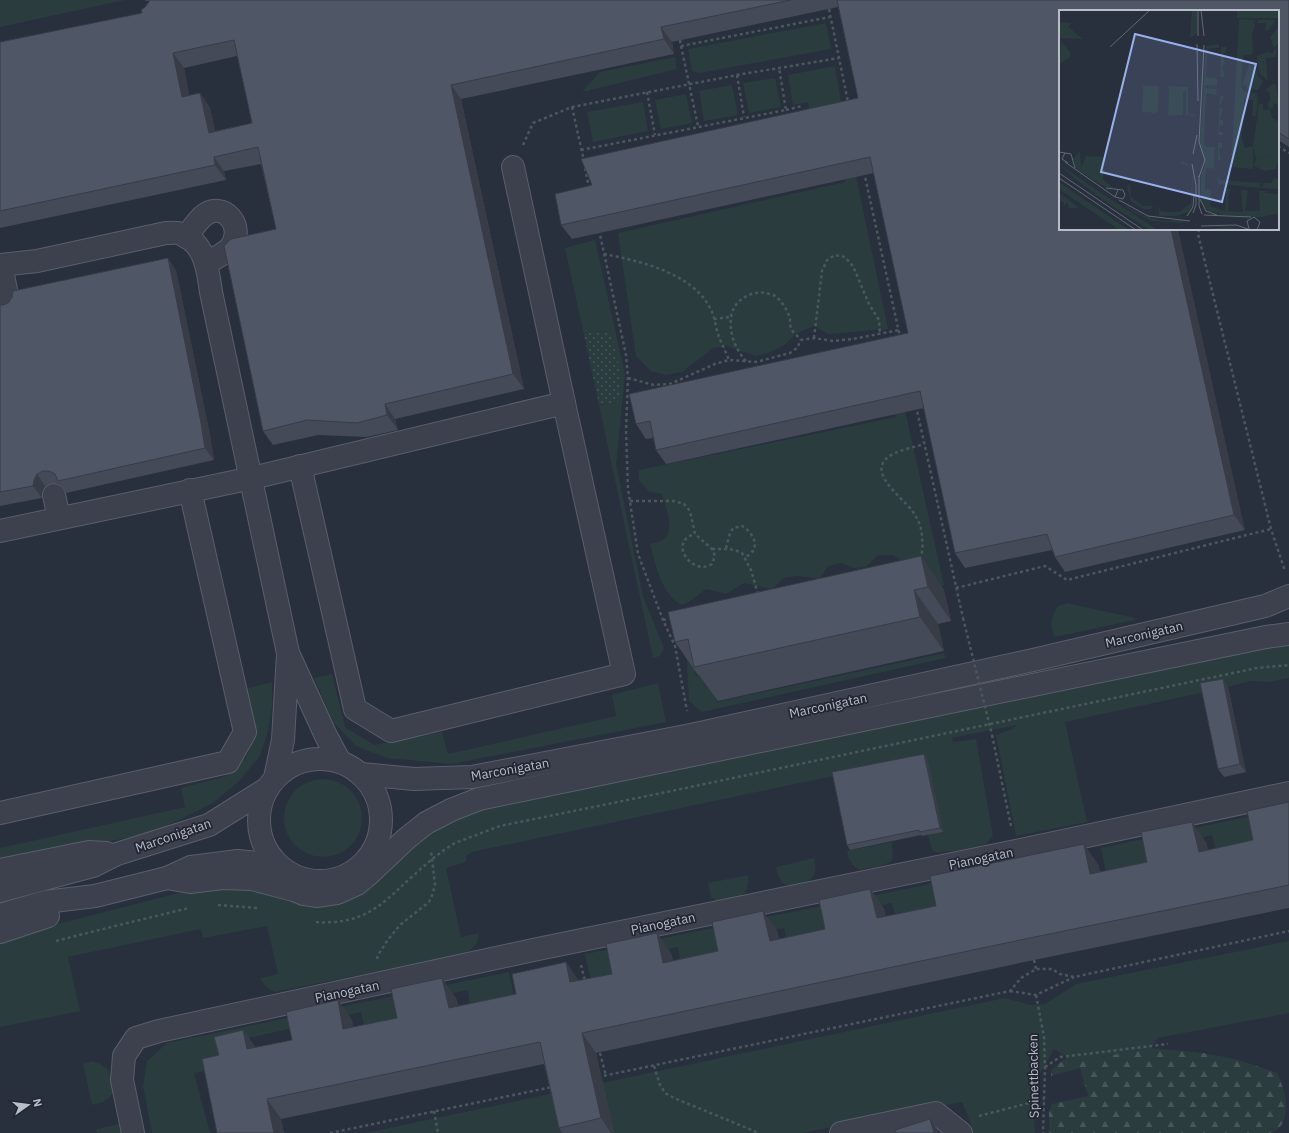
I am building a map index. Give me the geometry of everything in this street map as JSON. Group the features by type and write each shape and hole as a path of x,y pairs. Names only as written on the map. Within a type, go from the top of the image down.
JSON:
{"street":[{"path":"300,466 355,709 391,731 624,674 513,167"},
{"path":"186,237 202,217 212,212 222,211 234,222 236,230 235,237 230,248 218,257 206,262"},
{"path":"9,306 0,265 37,261 166,233 181,233 193,241 201,251 206,262 211,292 252,478 288,653 326,736 340,762"},
{"path":"0,531 252,478 564,403"},
{"path":"0,813 228,762 245,732 190,490"},
{"path":"54,495 59,518"},
{"name":"Marconigatan","path":"361,774 414,779 472,777 691,735 1033,660 1265,606 1289,596"},
{"name":"Marconigatan","path":"167,878 190,882 223,878 252,879 316,896 337,894 357,884 406,839 426,823 451,810 479,799 1266,637 1289,634"},
{"path":"271,783 286,769 298,762 312,759 326,759 340,762 355,769 361,774 368,782 379,802 382,824 376,845 364,864 355,871 334,880 312,881 290,874 280,866 272,858 265,847 261,836 259,824 262,799 271,783 283,740 288,653"},
{"name":"Marconigatan","path":"0,891 93,866 118,854 209,825 271,783"},
{"name":"Pianogatan","path":"133,1133 122,1080 124,1056 136,1038 159,1031 562,944 1016,851 1289,793"},
{"name":"Marconigatan","path":"364,864 395,850"},
{"name":"Marconigatan","path":"0,870 89,852 118,854"},
{"name":"Marconigatan","path":"0,915 45,902 94,896 167,878 191,866 238,861 257,863 301,878"},
{"name":"Marconigatan","path":"0,932 52,915 94,896"},
{"path":"842,1133 936,1113 955,1128"}],"path":[{"path":"829,9 838,58 849,104"},
{"path":"681,46 830,17"},
{"path":"680,40 698,126"},
{"path":"513,167 533,123 572,107 737,75 838,58"},
{"path":"779,68 786,110"},
{"path":"737,75 744,117"},
{"path":"647,92 655,135"},
{"path":"581,150 802,106"},
{"path":"572,107 591,194"},
{"path":"1279,147 1289,152"},
{"path":"863,167 901,338"},
{"path":"597,224 626,355 628,378 626,430 628,489 638,554 663,620 675,646 689,717"},
{"path":"1199,230 1198,234 1271,529 1281,560"},
{"path":"604,254 649,265 678,277 699,292 711,308 718,332 729,360"},
{"path":"814,338 822,271 827,260 835,255 844,257 853,266 869,304 879,320 880,334"},
{"path":"746,361 740,354 735,344 731,330 730,317 735,307 745,296 759,292 774,295 784,305 790,318 791,328 801,340"},
{"path":"714,319 730,317"},
{"path":"801,340 814,338 833,341 853,339 899,330"},
{"path":"628,378 654,385 670,384 715,364 729,360 756,362 790,352 797,348 801,340"},
{"path":"916,406 956,588 992,735 1016,851"},
{"path":"917,560 921,556 923,541 922,527 912,511 883,478 881,469 883,461 894,453 924,444"},
{"path":"630,501 674,501 684,504 690,512 695,534 712,549 714,556 712,564 706,567 691,563 685,556 682,547 685,540 695,534"},
{"path":"726,548 733,528 742,526 751,533 755,547 745,558"},
{"path":"956,588 1045,566 1067,580 1271,529"},
{"path":"712,549 726,548 742,553 751,570 760,599"},
{"path":"663,620 678,617"},
{"path":"312,922 348,921 367,913 386,902 418,871 455,843 500,826 1257,668 1289,665"},
{"path":"211,905 256,908 263,910"},
{"path":"53,942 196,906"},
{"path":"598,1077 1010,991 1036,995 1074,977 1289,931"},
{"path":"562,944 566,961 580,958 586,987"},
{"path":"1034,960 1036,969"},
{"path":"1010,991 1021,978 1036,969 1052,969 1060,974 1074,977"},
{"name":"Spinettbacken","path":"1036,995 1044,1037 1045,1067 1043,1133"},
{"path":"1045,1067 1060,1057 1168,1044"},
{"path":"600,1053 606,1076"},
{"path":"654,1066 660,1085 665,1093 759,1133"},
{"path":"330,1133 559,1085"},
{"path":"955,1128 1044,1099"},
{"path":"434,1111 438,1133"}],"green space":[{"path":"0,0 125,0 0,27"},
{"path":"826,23 831,49 699,73 692,71 688,49"},
{"path":"675,57 677,69 582,92 600,72"},
{"path":"835,66 843,114 810,111 808,102 793,105 788,75"},
{"path":"775,78 781,107 749,113 743,83"},
{"path":"732,85 738,115 704,121 699,91"},
{"path":"686,94 692,123 661,129 655,100"},
{"path":"643,102 648,131 593,142 587,112"},
{"path":"851,152 888,329 828,334 814,326 795,334 785,345 771,352 755,356 727,346 713,348 682,372 665,375 651,371 636,356 618,233 845,182 840,155"},
{"path":"595,240 625,374 616,464 643,596 664,648 660,656 653,658 599,405 618,402 611,332 583,330 565,248"},
{"path":"583,330 611,332 621,374 618,402 599,405"},
{"path":"900,388 944,585 690,644 696,676 710,673 717,702 944,653 946,658 702,712 689,701 686,645 902,561 893,555 878,555 866,567 853,568 841,563 828,566 820,579 798,576 784,578 772,589 744,583 726,594 706,589 691,601 681,605 674,600 664,586 657,570 650,544 664,539 668,534 669,523 667,510 662,494 650,492 639,481 639,470 896,417 889,391"},
{"path":"1067,603 1139,619 1055,637 1051,625 1052,617 1058,606"},
{"path":"1289,642 1289,678 1269,682 1250,681 1224,688 1065,722 1087,822 1016,836 996,735 1018,725 951,738 954,742 976,739 993,836 985,845 951,851 933,851 928,835 943,832 876,767 472,852 466,856 466,862 446,868 461,937 479,933 477,943 468,953 275,992 270,990 260,978 278,974 267,926 203,938 201,929 68,957 80,1011 0,1027 0,939 194,889 233,888 261,892 291,901 314,904 350,899 369,889 387,874 401,856 417,843 448,822 482,809"},
{"path":"332,674 345,727 374,745 442,732 448,754 616,716 612,695 658,683 666,722 452,764 387,758 356,746 333,722 314,678"},
{"path":"272,682 272,707 268,731 260,756 239,781 213,803 154,831 0,864 0,848 185,807 181,788 227,776 246,758 255,737 246,689"},
{"path":"323,779 338,782 351,790 359,803 362,818 359,833 351,846 338,854 323,857 308,854 295,846 287,833 284,818 287,803 295,790 308,782"},
{"path":"1289,808 1262,850 1219,861 1212,835 1153,849 1158,878 1109,888 1101,848"},
{"path":"892,842 893,854 891,861 877,867 860,870 852,864 847,851"},
{"path":"814,858 815,873 810,880 797,885 784,884 781,881 776,867"},
{"path":"748,875 747,889 740,896 716,901 711,897 708,883"},
{"path":"935,883 943,920 898,929 892,903 830,916 834,943 789,952 784,928 722,940 726,964 682,975 678,947 619,959 622,989 594,995 585,954"},
{"path":"1289,941 1289,1013 1158,1038 1151,1048 1102,1057 1067,1057 1054,1049 1032,1088 1035,1133 972,1133 971,1124 962,1102 802,1133 365,1133 1005,998 1030,1005 1045,1004 1076,984"},
{"path":"509,972 517,1010 472,1018 468,990 401,1004 408,1027 367,1038 361,1012 224,1044 228,1067 194,1073 210,1133 152,1133 143,1086 147,1061 167,1043"},
{"path":"1151,1048 1203,1053 1235,1059 1277,1073 1282,1085 1286,1104 1283,1123 1279,1128 1271,1133 1049,1133 1049,1112 1052,1104 1088,1096 1080,1068 1051,1076 1051,1070 1067,1057 1102,1057"},
{"path":"92,1061 108,1069 112,1081 113,1091 110,1097 103,1102 92,1105 83,1064"},
{"path":"119,1124 121,1133 97,1133 96,1129"}],"building":[{"path":"149,0 791,0 661,27 664,39 451,85 513,374 385,404 387,415 357,423 307,420 263,431 224,246 231,239 276,229 258,147 214,157 215,165 0,211 0,42 142,13 141,10 149,2","holes":["234,40 252,123 209,133 200,93 182,97 173,53"]},
{"path":"837,0 1289,0 1289,139 1279,133 1279,10 1059,10 1059,230 1171,230 1234,515 1055,557 1047,534 955,553 920,391 656,450 650,421 636,424 629,394 908,333 870,157 561,225 555,194 592,185 581,159 858,98"},
{"path":"168,258 205,448 58,481 55,474 49,471 43,471 37,474 33,486 0,492 0,305 8,303 12,297 13,291"},
{"path":"921,556 928,587 914,590 920,617 694,667 688,639 675,642 668,612"},
{"path":"1223,679 1240,764 1218,769 1200,683"},
{"path":"924,754 940,828 919,832 919,830 847,845 832,772"},
{"path":"1289,802 1289,885 1020,940 582,1033 601,1118 559,1128 540,1042 267,1099 274,1133 217,1133 202,1059 219,1055 214,1037 243,1030 247,1049 292,1040 286,1012 338,1000 343,1029 397,1018 391,989 442,978 449,1008 516,994 512,974 566,962 570,982 612,974 606,944 657,933 663,963 718,951 712,922 763,911 770,941 825,929 819,900 870,889 877,918 936,906 930,876 1084,844 1090,874 1147,862 1141,832 1192,822 1199,852 1253,840 1247,811"},
{"path":"930,1119 934,1133 896,1133 895,1130"}]}
